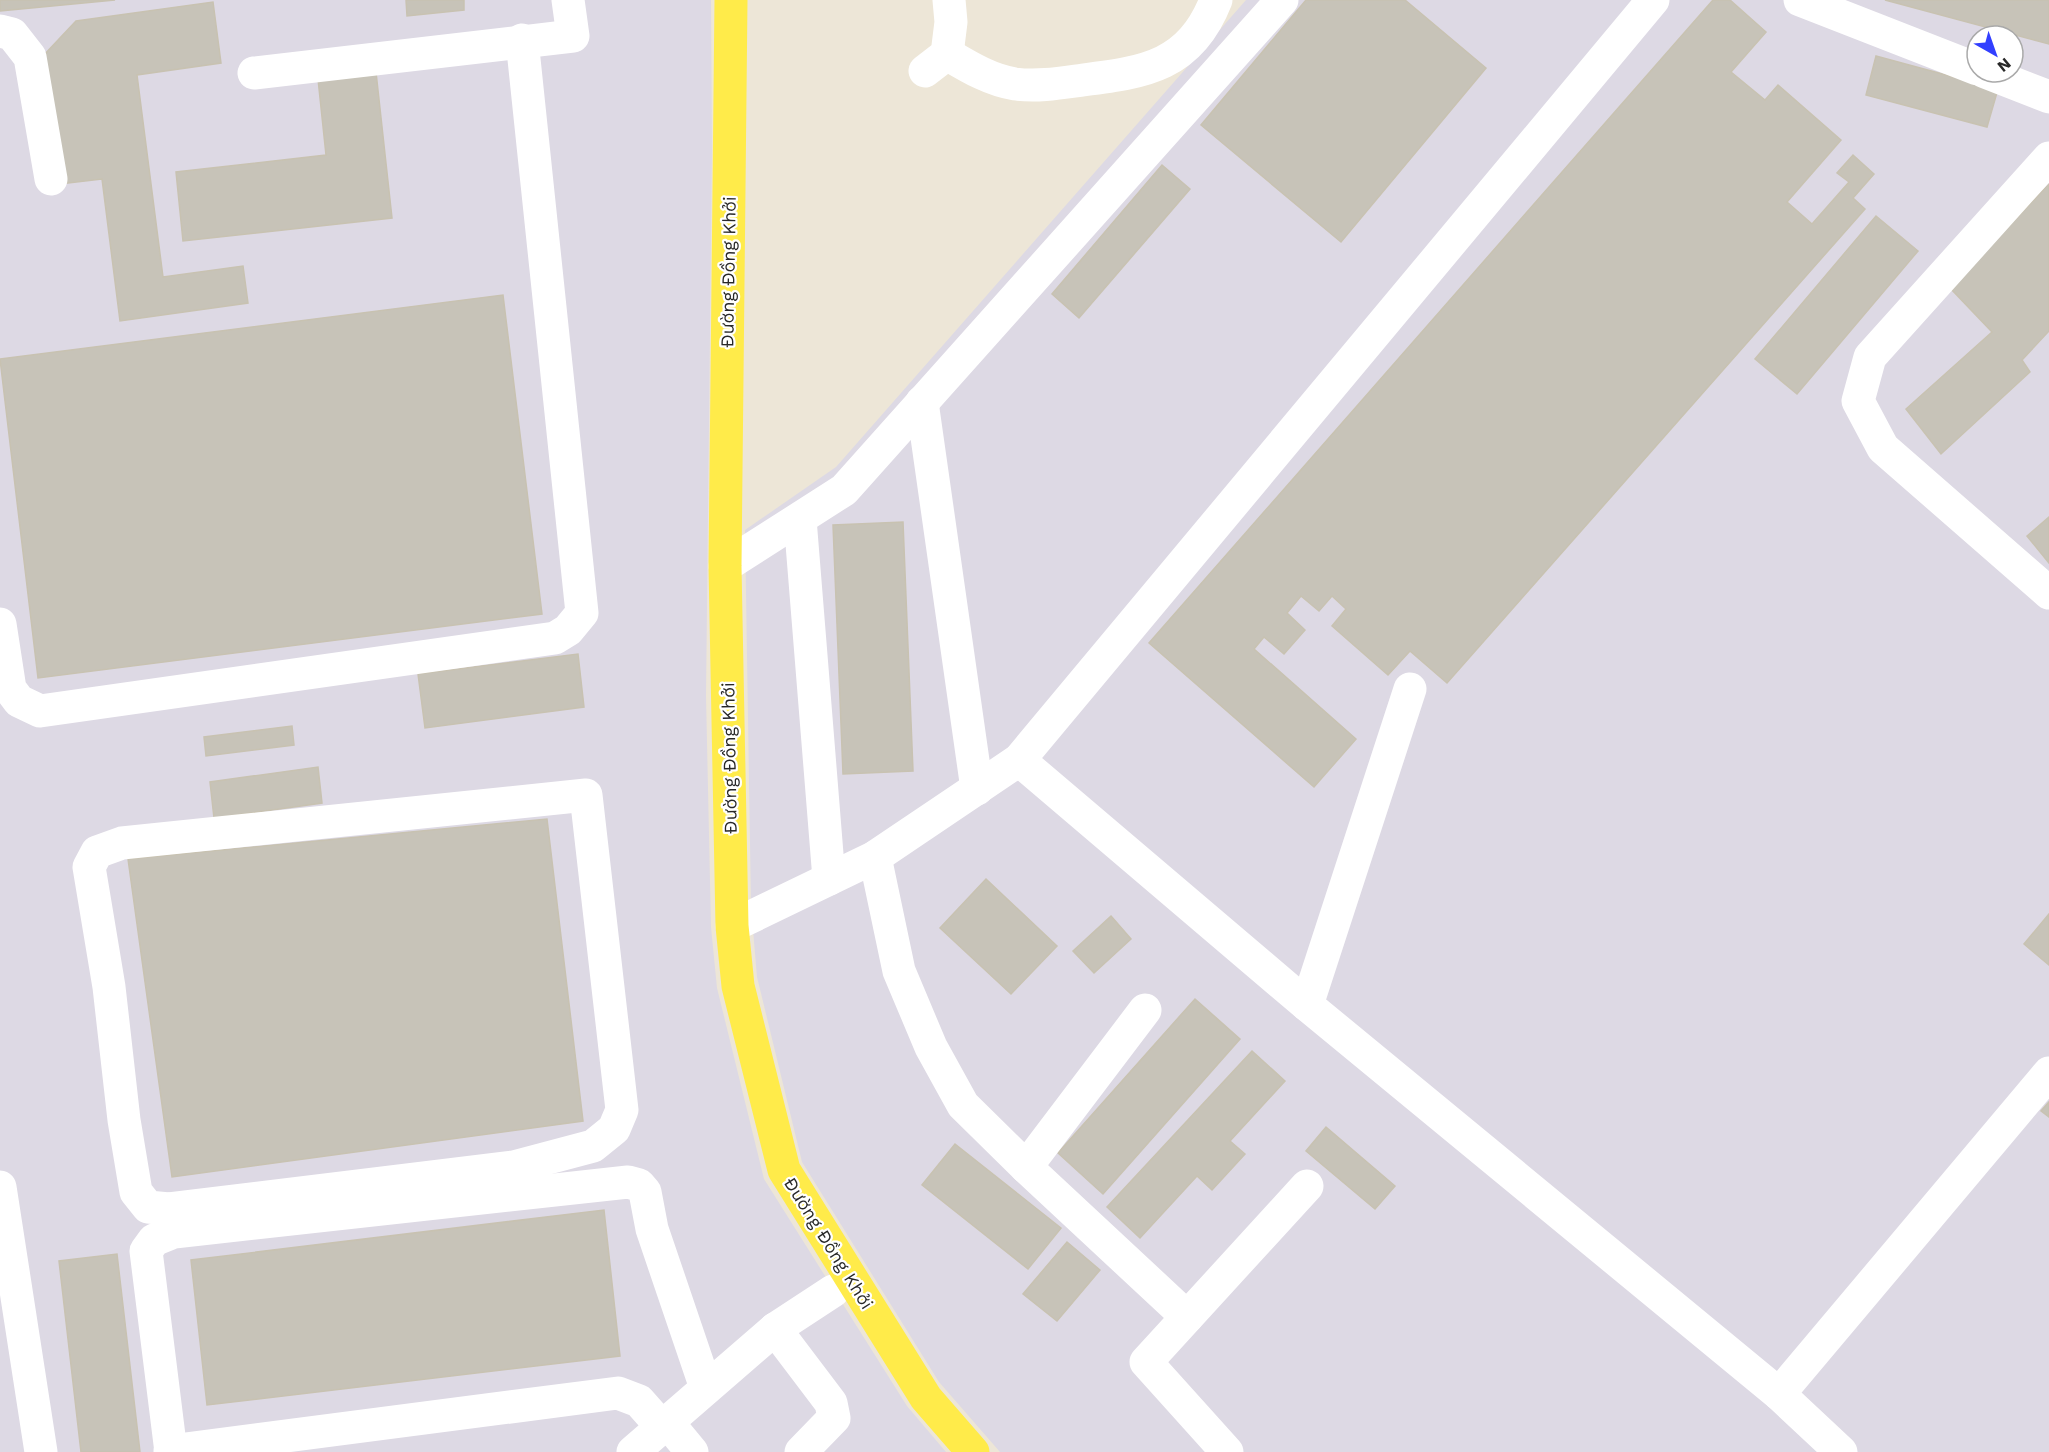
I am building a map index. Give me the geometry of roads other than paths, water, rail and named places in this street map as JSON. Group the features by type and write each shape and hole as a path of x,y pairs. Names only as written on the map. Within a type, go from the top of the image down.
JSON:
{"main road":[{"name":"Đường Đồng Khởi","path":"731,0 725,566 732,926 738,986 784,1170 926,1398 973,1452"}],"lane":[{"path":"254,73 522,40 573,36 568,0"},
{"path":"949,0 951,22 936,63 1014,84 1039,85 1135,73 1159,66 1206,24 1216,0"},
{"path":"725,566 844,490 1282,0"},
{"path":"732,926 874,857 1019,760 1653,0"},
{"path":"1800,0 1965,64"},
{"path":"0,32 12,34 30,57 51,179"},
{"path":"0,624 10,689 19,701 40,711 555,638 568,630 582,613 522,40"},
{"path":"2016,84 2049,97"},
{"path":"2049,158 1870,357 1858,401 1883,448 2049,593"},
{"path":"922,402 977,789"},
{"path":"800,519 829,879"},
{"path":"1307,1005 1410,689"},
{"path":"1019,760 1307,1005 1779,1394 1841,1452"},
{"path":"586,795 622,1110 614,1129 593,1146 514,1167 169,1209 148,1207 136,1192 124,1120 109,987 89,867 97,852 122,843 586,795"},
{"path":"874,857 899,971 931,1047 963,1105 1187,1317"},
{"path":"1026,1167 1145,1010"},
{"path":"1779,1394 2049,1073"},
{"path":"692,1452 639,1401 618,1393 387,1438 170,1452 146,1251 154,1240 174,1232 628,1182 639,1185 645,1192 652,1229 706,1388"},
{"path":"1227,1452 1146,1362 1307,1186"},
{"path":"0,1187 41,1452"},
{"path":"633,1452 775,1329 833,1291"},
{"path":"775,1329 831,1403 834,1418 801,1452"},
{"path":"0,1352 28,1370"}]}
